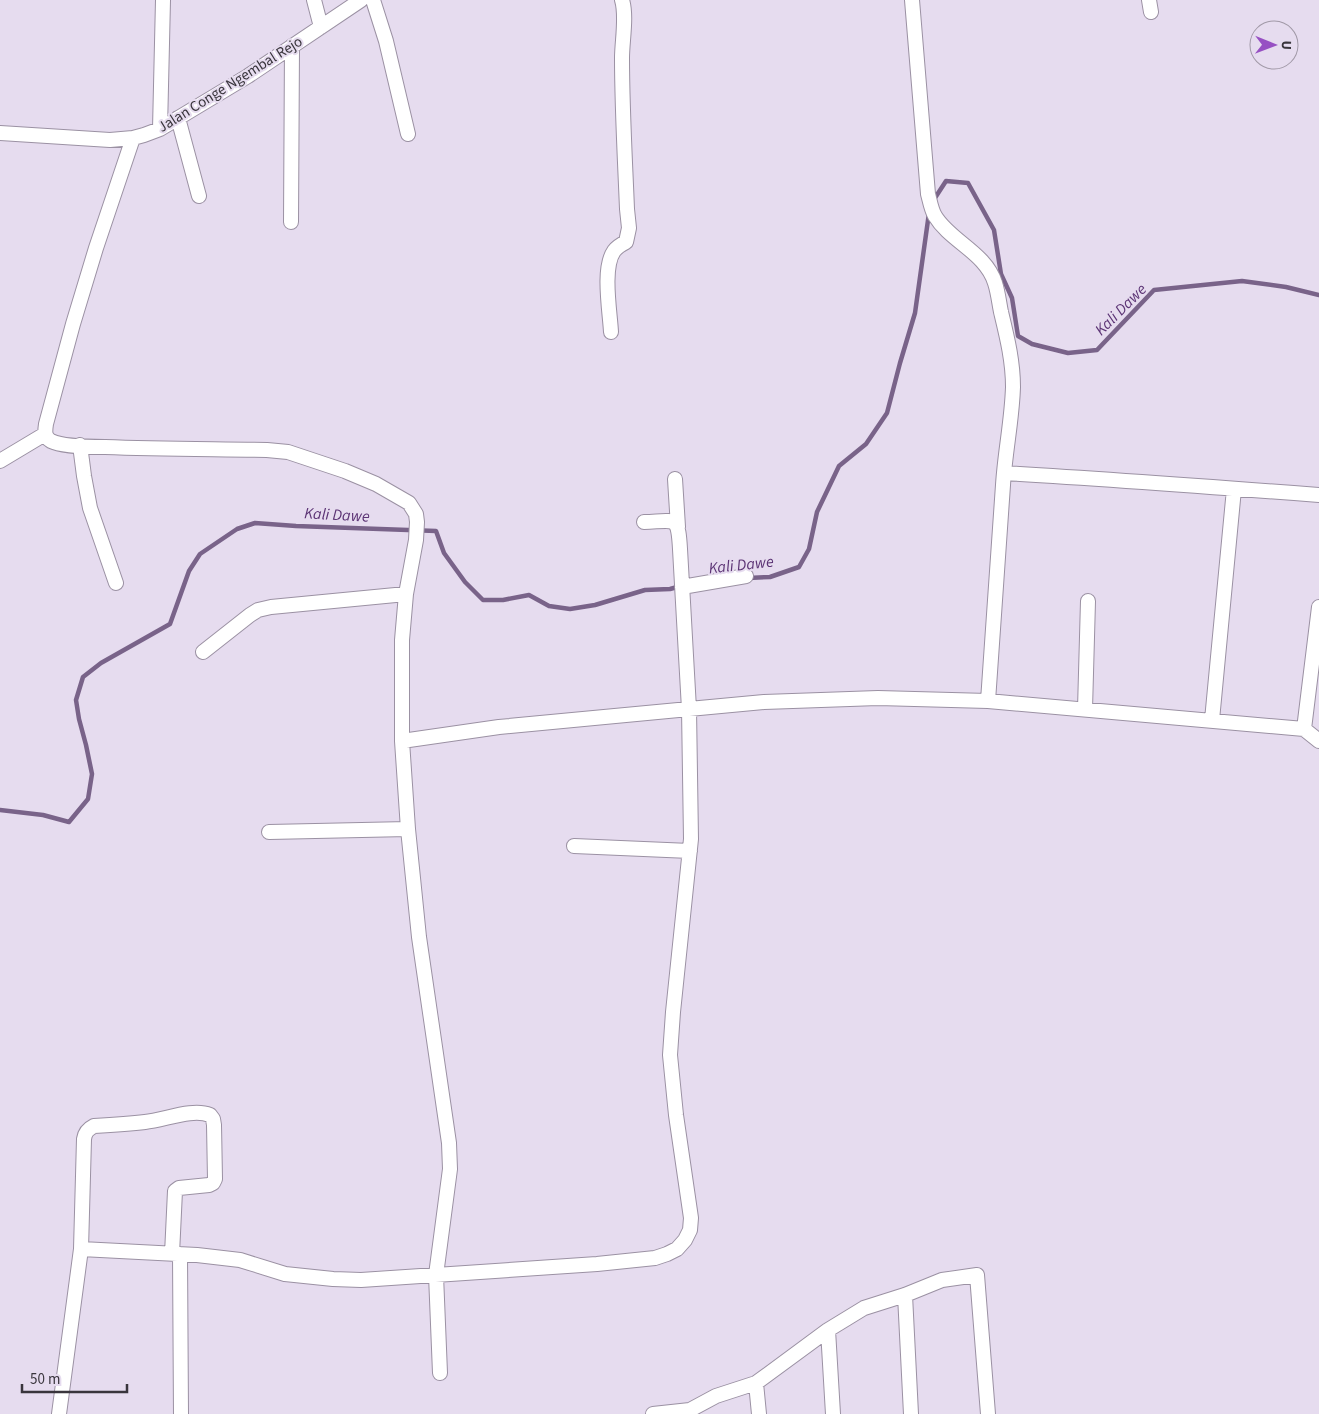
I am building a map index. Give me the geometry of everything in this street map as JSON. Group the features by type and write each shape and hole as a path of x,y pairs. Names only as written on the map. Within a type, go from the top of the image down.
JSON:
{"street":[{"path":"160,129 162,0"},
{"path":"314,0 321,27"},
{"name":"Jalan Conge Ngembal Rejo","path":"0,133 110,140 133,138 160,129 248,76 361,0"},
{"path":"373,0 386,41 408,134"},
{"path":"611,332 608,269 614,251 626,242 629,228 622,90 624,22 622,0"},
{"path":"912,0 930,205 944,227 990,270 995,282 1008,338 1011,363 1013,386 1004,473 988,701"},
{"path":"291,222 292,46"},
{"path":"178,118 199,196"},
{"path":"133,138 73,324 45,434 51,441 80,445 288,452 345,471 376,484 409,503 416,514 416,540 406,594 402,640 402,741 408,828 419,937 450,1143 450,1169 436,1275 440,1373"},
{"path":"0,461 45,434"},
{"path":"80,445 90,508 116,583"},
{"path":"1004,473 1319,495"},
{"path":"81,1248 197,1255 240,1260 285,1274 361,1280 588,1265 655,1258 677,1249 685,1240 690,1230 691,1218 673,1088 670,1035 690,851 691,810 689,709 675,479"},
{"path":"1212,720 1234,489"},
{"path":"644,522 671,521 678,526"},
{"path":"682,587 746,576"},
{"path":"204,652 258,610 271,607 406,594"},
{"path":"1085,709 1088,601"},
{"path":"1304,729 1319,607"},
{"path":"402,741 498,728 764,702 878,698 988,701 1212,720 1304,729 1319,741"},
{"path":"269,832 408,828"},
{"path":"574,846 690,851"},
{"path":"59,1414 81,1248 84,1139 86,1132 94,1126 163,1120 188,1113 206,1113 213,1119 214,1125 215,1179 209,1185 179,1188 175,1191 181,1414"},
{"path":"653,1414 690,1412 716,1396 756,1383 828,1330 864,1308 906,1295 942,1280 977,1274 988,1414"},
{"path":"906,1295 911,1414"},
{"path":"828,1330 833,1414"},
{"path":"756,1383 759,1414"}],"waterway":[{"name":"Kali Dawe","path":"933,201 946,181 968,183 994,230 1001,274 1012,298 1018,336 1032,344 1068,353 1097,350 1154,290 1242,281 1286,287 1319,295"},
{"name":"Kali Dawe","path":"748,578 770,577 799,567 809,549 817,512 839,466 866,444 887,413 915,313 929,213"},
{"name":"Kali Dawe","path":"0,810 43,815 69,822 88,799 92,774 76,700 83,677 101,663 170,624 189,571 200,554 237,529 255,523 436,531 444,553 465,582 483,600 503,600 529,595 549,606 570,609 595,605 645,590 670,589 681,586"}]}
